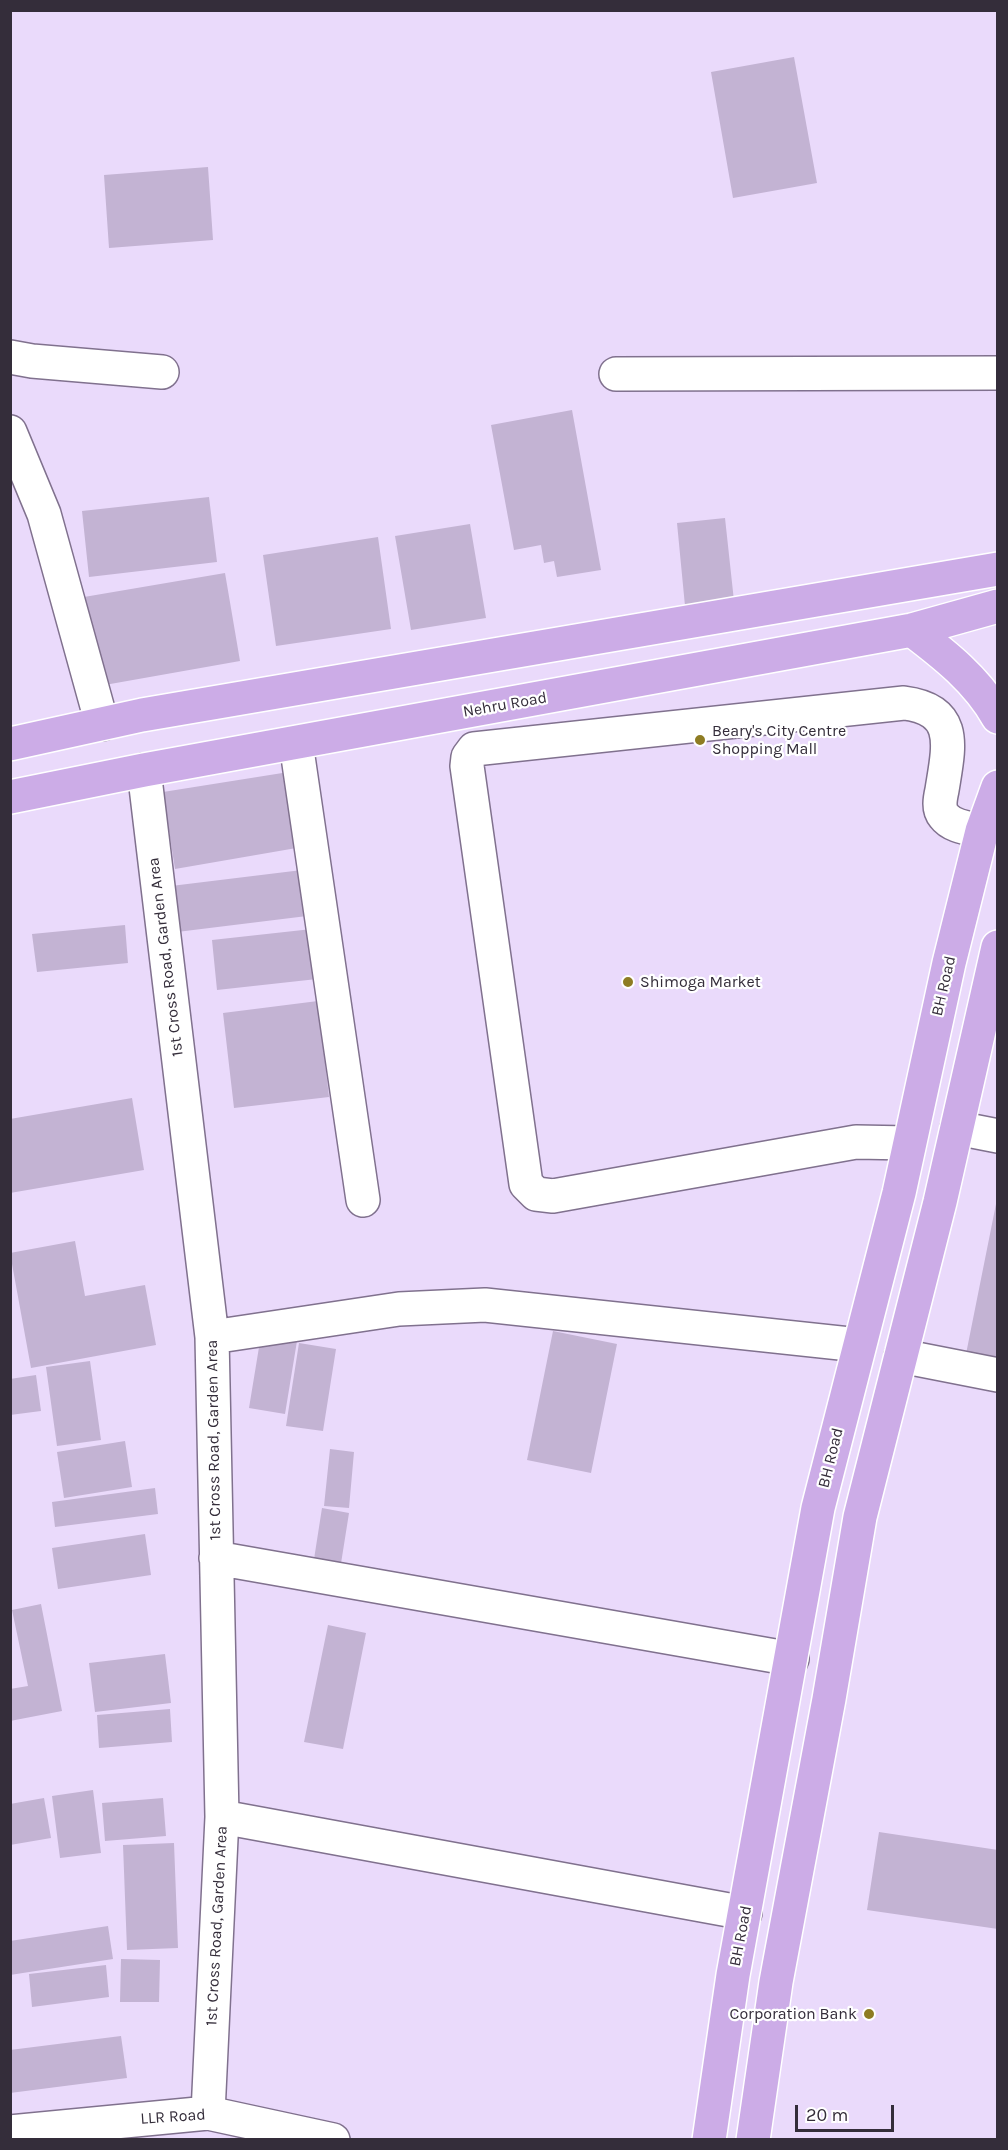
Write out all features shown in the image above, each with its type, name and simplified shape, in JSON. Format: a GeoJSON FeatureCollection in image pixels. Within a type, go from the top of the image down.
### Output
{"type":"FeatureCollection","features":[{"type":"Feature","properties":{"kind":"main road"},"geometry":{"type":"LineString","coordinates":[[10,744],[102,724],[998,569]]}},
{"type":"Feature","properties":{"kind":"main road","name":"Nehru Road"},"geometry":{"type":"LineString","coordinates":[[10,797],[144,770],[912,630],[998,606]]}},
{"type":"Feature","properties":{"kind":"main road"},"geometry":{"type":"LineString","coordinates":[[912,630],[951,660],[986,696],[998,717]]}},
{"type":"Feature","properties":{"kind":"main road","name":"BH Road"},"geometry":{"type":"LineString","coordinates":[[709,2139],[745,1912],[818,1508],[909,1143],[982,831],[998,787]]}},
{"type":"Feature","properties":{"kind":"main road"},"geometry":{"type":"LineString","coordinates":[[753,2139],[776,1982],[831,1688],[860,1517],[957,1128],[995,965]]}},
{"type":"Feature","properties":{"kind":"street"},"geometry":{"type":"LineString","coordinates":[[10,357],[32,361],[162,372]]}},
{"type":"Feature","properties":{"kind":"street"},"geometry":{"type":"LineString","coordinates":[[616,374],[998,373]]}},
{"type":"Feature","properties":{"kind":"street"},"geometry":{"type":"LineString","coordinates":[[10,432],[44,514],[102,724]]}},
{"type":"Feature","properties":{"kind":"street"},"geometry":{"type":"LineString","coordinates":[[909,1143],[856,1142],[553,1196],[536,1194],[526,1184],[467,766],[468,757],[474,749],[904,702],[924,705],[941,717],[948,732],[939,803],[943,815],[952,824],[982,831]]}},
{"type":"Feature","properties":{"kind":"street"},"geometry":{"type":"LineString","coordinates":[[296,743],[363,1200]]}},
{"type":"Feature","properties":{"kind":"street","name":"1st Cross Road, Garden Area"},"geometry":{"type":"LineString","coordinates":[[144,770],[212,1337],[222,1817],[208,2113]]}},
{"type":"Feature","properties":{"kind":"street"},"geometry":{"type":"LineString","coordinates":[[957,1128],[998,1136]]}},
{"type":"Feature","properties":{"kind":"street"},"geometry":{"type":"LineString","coordinates":[[212,1337],[399,1309],[485,1305],[859,1345]]}},
{"type":"Feature","properties":{"kind":"street"},"geometry":{"type":"LineString","coordinates":[[901,1356],[998,1375]]}},
{"type":"Feature","properties":{"kind":"street"},"geometry":{"type":"LineString","coordinates":[[216,1558],[792,1659]]}},
{"type":"Feature","properties":{"kind":"street"},"geometry":{"type":"LineString","coordinates":[[222,1817],[745,1912]]}},
{"type":"Feature","properties":{"kind":"street","name":"LLR Road"},"geometry":{"type":"LineString","coordinates":[[10,2132],[208,2113],[333,2139]]}},
{"type":"Feature","properties":{"kind":"building"},"geometry":{"type":"Polygon","coordinates":[[[794,57],[817,183],[733,198],[711,72],[794,57]]]}},
{"type":"Feature","properties":{"kind":"building"},"geometry":{"type":"Polygon","coordinates":[[[208,167],[213,240],[109,248],[104,175],[208,167]]]}},
{"type":"Feature","properties":{"kind":"building"},"geometry":{"type":"Polygon","coordinates":[[[572,410],[601,570],[557,577],[554,561],[544,563],[541,545],[514,550],[491,425],[572,410]]]}},
{"type":"Feature","properties":{"kind":"building"},"geometry":{"type":"Polygon","coordinates":[[[209,497],[217,562],[89,577],[82,511],[209,497]]]}},
{"type":"Feature","properties":{"kind":"building"},"geometry":{"type":"Polygon","coordinates":[[[725,518],[734,601],[685,606],[677,523],[725,518]]]}},
{"type":"Feature","properties":{"kind":"building"},"geometry":{"type":"Polygon","coordinates":[[[470,524],[486,618],[411,630],[395,536],[470,524]]]}},
{"type":"Feature","properties":{"kind":"building"},"geometry":{"type":"Polygon","coordinates":[[[378,537],[391,629],[276,646],[263,555],[378,537]]]}},
{"type":"Feature","properties":{"kind":"building"},"geometry":{"type":"Polygon","coordinates":[[[225,573],[240,661],[99,686],[84,597],[225,573]]]}},
{"type":"Feature","properties":{"kind":"building"},"geometry":{"type":"Polygon","coordinates":[[[295,771],[308,846],[175,869],[163,792],[295,771]]]}},
{"type":"Feature","properties":{"kind":"building"},"geometry":{"type":"Polygon","coordinates":[[[302,870],[307,916],[177,932],[171,886],[302,870]]]}},
{"type":"Feature","properties":{"kind":"building"},"geometry":{"type":"Polygon","coordinates":[[[125,925],[128,963],[37,972],[32,934],[125,925]]]}},
{"type":"Feature","properties":{"kind":"building"},"geometry":{"type":"Polygon","coordinates":[[[312,929],[317,979],[217,990],[212,940],[312,929]]]}},
{"type":"Feature","properties":{"kind":"building"},"geometry":{"type":"Polygon","coordinates":[[[318,1001],[329,1097],[234,1108],[223,1013],[318,1001]]]}},
{"type":"Feature","properties":{"kind":"building"},"geometry":{"type":"Polygon","coordinates":[[[132,1098],[144,1170],[10,1193],[10,1119],[132,1098]]]}},
{"type":"Feature","properties":{"kind":"building"},"geometry":{"type":"Polygon","coordinates":[[[996,1204],[998,1204],[998,1371],[964,1364],[996,1204]]]}},
{"type":"Feature","properties":{"kind":"building"},"geometry":{"type":"Polygon","coordinates":[[[75,1241],[85,1296],[145,1285],[156,1345],[31,1368],[10,1253],[75,1241]]]}},
{"type":"Feature","properties":{"kind":"building"},"geometry":{"type":"Polygon","coordinates":[[[553,1331],[617,1344],[591,1473],[527,1460],[553,1331]]]}},
{"type":"Feature","properties":{"kind":"building"},"geometry":{"type":"Polygon","coordinates":[[[261,1335],[297,1341],[285,1414],[249,1408],[261,1335]]]}},
{"type":"Feature","properties":{"kind":"building"},"geometry":{"type":"Polygon","coordinates":[[[299,1343],[336,1349],[323,1431],[286,1426],[299,1343]]]}},
{"type":"Feature","properties":{"kind":"building"},"geometry":{"type":"Polygon","coordinates":[[[90,1361],[101,1440],[57,1446],[46,1367],[90,1361]]]}},
{"type":"Feature","properties":{"kind":"building"},"geometry":{"type":"Polygon","coordinates":[[[36,1375],[41,1411],[10,1415],[10,1379],[36,1375]]]}},
{"type":"Feature","properties":{"kind":"building"},"geometry":{"type":"Polygon","coordinates":[[[125,1441],[132,1487],[64,1498],[57,1452],[125,1441]]]}},
{"type":"Feature","properties":{"kind":"building"},"geometry":{"type":"Polygon","coordinates":[[[330,1449],[354,1452],[349,1508],[324,1506],[330,1449]]]}},
{"type":"Feature","properties":{"kind":"building"},"geometry":{"type":"Polygon","coordinates":[[[155,1488],[158,1514],[55,1527],[52,1502],[155,1488]]]}},
{"type":"Feature","properties":{"kind":"building"},"geometry":{"type":"Polygon","coordinates":[[[322,1508],[349,1513],[339,1576],[312,1572],[322,1508]]]}},
{"type":"Feature","properties":{"kind":"building"},"geometry":{"type":"Polygon","coordinates":[[[145,1534],[151,1575],[58,1589],[52,1548],[145,1534]]]}},
{"type":"Feature","properties":{"kind":"building"},"geometry":{"type":"Polygon","coordinates":[[[41,1604],[62,1711],[10,1721],[10,1689],[28,1686],[12,1610],[41,1604]]]}},
{"type":"Feature","properties":{"kind":"building"},"geometry":{"type":"Polygon","coordinates":[[[328,1625],[366,1633],[343,1749],[304,1742],[328,1625]]]}},
{"type":"Feature","properties":{"kind":"building"},"geometry":{"type":"Polygon","coordinates":[[[165,1654],[171,1703],[95,1712],[89,1663],[165,1654]]]}},
{"type":"Feature","properties":{"kind":"building"},"geometry":{"type":"Polygon","coordinates":[[[170,1709],[172,1742],[99,1748],[97,1715],[170,1709]]]}},
{"type":"Feature","properties":{"kind":"building"},"geometry":{"type":"Polygon","coordinates":[[[93,1790],[101,1853],[60,1858],[52,1796],[93,1790]]]}},
{"type":"Feature","properties":{"kind":"building"},"geometry":{"type":"Polygon","coordinates":[[[44,1798],[51,1838],[10,1845],[10,1804],[44,1798]]]}},
{"type":"Feature","properties":{"kind":"building"},"geometry":{"type":"Polygon","coordinates":[[[163,1798],[166,1836],[105,1841],[102,1803],[163,1798]]]}},
{"type":"Feature","properties":{"kind":"building"},"geometry":{"type":"Polygon","coordinates":[[[879,1832],[998,1850],[998,1929],[867,1910],[879,1832]]]}},
{"type":"Feature","properties":{"kind":"building"},"geometry":{"type":"Polygon","coordinates":[[[174,1843],[178,1948],[127,1950],[123,1845],[174,1843]]]}},
{"type":"Feature","properties":{"kind":"building"},"geometry":{"type":"Polygon","coordinates":[[[108,1926],[113,1959],[10,1975],[10,1941],[108,1926]]]}},
{"type":"Feature","properties":{"kind":"building"},"geometry":{"type":"Polygon","coordinates":[[[121,1959],[160,1960],[159,2002],[120,2002],[121,1959]]]}},
{"type":"Feature","properties":{"kind":"building"},"geometry":{"type":"Polygon","coordinates":[[[106,1965],[109,1997],[32,2007],[29,1974],[106,1965]]]}},
{"type":"Feature","properties":{"kind":"building"},"geometry":{"type":"Polygon","coordinates":[[[121,2036],[127,2078],[10,2093],[10,2050],[121,2036]]]}},
{"type":"Feature","properties":{"kind":"place","name":"Beary's City Centre Shopping Mall"},"geometry":{"type":"Point","coordinates":[700,740]}},
{"type":"Feature","properties":{"kind":"place","name":"Shimoga Market"},"geometry":{"type":"Point","coordinates":[628,982]}},
{"type":"Feature","properties":{"kind":"place","name":"Corporation Bank"},"geometry":{"type":"Point","coordinates":[869,2014]}}]}
